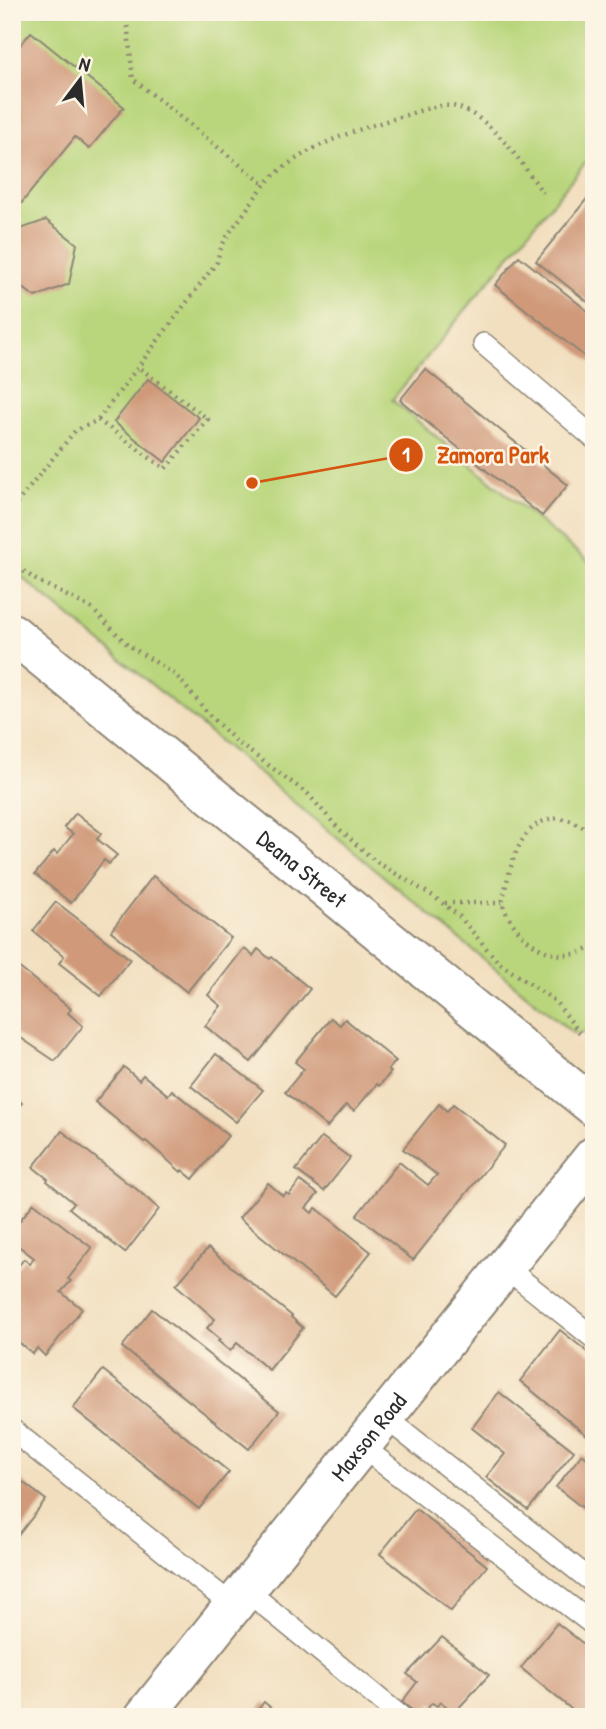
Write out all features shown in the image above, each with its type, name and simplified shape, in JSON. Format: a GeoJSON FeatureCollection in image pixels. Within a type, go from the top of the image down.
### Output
{"type":"FeatureCollection","features":[{"type":"Feature","properties":{"kind":"street","name":"Deana Street"},"geometry":{"type":"LineString","coordinates":[[12,633],[594,1107]]}},
{"type":"Feature","properties":{"kind":"street","name":"Maxson Road"},"geometry":{"type":"LineString","coordinates":[[144,1717],[594,1156]]}},
{"type":"Feature","properties":{"kind":"lane"},"geometry":{"type":"LineString","coordinates":[[484,344],[594,438]]}},
{"type":"Feature","properties":{"kind":"lane"},"geometry":{"type":"LineString","coordinates":[[505,1267],[594,1338]]}},
{"type":"Feature","properties":{"kind":"lane"},"geometry":{"type":"LineString","coordinates":[[385,1417],[594,1583]]}},
{"type":"Feature","properties":{"kind":"lane"},"geometry":{"type":"LineString","coordinates":[[12,1430],[401,1717]]}},
{"type":"Feature","properties":{"kind":"lane"},"geometry":{"type":"LineString","coordinates":[[360,1446],[594,1625]]}},
{"type":"Feature","properties":{"kind":"path"},"geometry":{"type":"LineString","coordinates":[[126,12],[133,79],[265,185]]}},
{"type":"Feature","properties":{"kind":"path"},"geometry":{"type":"LineString","coordinates":[[12,509],[75,431],[98,420],[217,262],[221,243],[265,185],[293,161],[320,145],[381,122],[430,108],[451,106],[471,114],[505,142],[543,193]]}},
{"type":"Feature","properties":{"kind":"path"},"geometry":{"type":"LineString","coordinates":[[98,420],[165,469],[208,419],[138,367]]}},
{"type":"Feature","properties":{"kind":"path"},"geometry":{"type":"LineString","coordinates":[[12,563],[36,580],[90,608],[128,645],[176,675],[211,717],[231,736],[308,794],[338,828],[375,861],[444,903],[459,916],[498,962],[555,1001],[580,1033]]}},
{"type":"Feature","properties":{"kind":"path"},"geometry":{"type":"LineString","coordinates":[[594,836],[576,822],[565,818],[552,819],[533,828],[523,838],[517,851],[502,903],[514,927],[536,948],[569,954],[594,946]]}},
{"type":"Feature","properties":{"kind":"path"},"geometry":{"type":"LineString","coordinates":[[444,903],[502,903]]}},
{"type":"Feature","properties":{"kind":"green space"},"geometry":{"type":"Polygon","coordinates":[[[12,12],[594,12],[594,152],[392,400],[594,566],[594,1031],[574,1034],[12,569],[12,12]]]}},
{"type":"Feature","properties":{"kind":"building"},"geometry":{"type":"Polygon","coordinates":[[[31,32],[124,107],[89,149],[75,137],[12,215],[12,55],[31,32]]]}},
{"type":"Feature","properties":{"kind":"building"},"geometry":{"type":"Polygon","coordinates":[[[594,190],[594,307],[536,261],[594,190]]]}},
{"type":"Feature","properties":{"kind":"building"},"geometry":{"type":"Polygon","coordinates":[[[46,220],[77,244],[69,284],[35,297],[12,279],[12,232],[46,220]]]}},
{"type":"Feature","properties":{"kind":"building"},"geometry":{"type":"Polygon","coordinates":[[[519,256],[594,316],[594,364],[495,285],[519,256]]]}},
{"type":"Feature","properties":{"kind":"building"},"geometry":{"type":"Polygon","coordinates":[[[425,369],[568,485],[542,516],[400,400],[425,369]]]}},
{"type":"Feature","properties":{"kind":"building"},"geometry":{"type":"Polygon","coordinates":[[[148,379],[199,418],[165,462],[114,422],[148,379]]]}},
{"type":"Feature","properties":{"kind":"building"},"geometry":{"type":"Polygon","coordinates":[[[76,813],[101,833],[97,839],[117,855],[109,864],[104,860],[71,903],[35,874],[54,851],[57,854],[73,834],[64,827],[76,813]]]}},
{"type":"Feature","properties":{"kind":"building"},"geometry":{"type":"Polygon","coordinates":[[[153,876],[231,938],[187,992],[111,931],[153,876]]]}},
{"type":"Feature","properties":{"kind":"building"},"geometry":{"type":"Polygon","coordinates":[[[56,902],[130,959],[101,996],[59,963],[64,956],[33,931],[56,902]]]}},
{"type":"Feature","properties":{"kind":"building"},"geometry":{"type":"Polygon","coordinates":[[[244,948],[253,956],[258,949],[270,959],[272,957],[310,989],[251,1062],[205,1026],[221,1006],[208,995],[244,948]]]}},
{"type":"Feature","properties":{"kind":"building"},"geometry":{"type":"Polygon","coordinates":[[[12,962],[71,1009],[68,1013],[83,1026],[55,1061],[12,1032],[12,962]]]}},
{"type":"Feature","properties":{"kind":"building"},"geometry":{"type":"Polygon","coordinates":[[[331,1018],[340,1025],[345,1019],[396,1061],[388,1070],[391,1072],[354,1111],[346,1105],[327,1127],[285,1092],[304,1069],[295,1062],[331,1018]]]}},
{"type":"Feature","properties":{"kind":"building"},"geometry":{"type":"Polygon","coordinates":[[[216,1054],[263,1090],[236,1122],[191,1086],[216,1054]]]}},
{"type":"Feature","properties":{"kind":"building"},"geometry":{"type":"Polygon","coordinates":[[[124,1067],[139,1080],[143,1075],[168,1095],[172,1090],[228,1136],[193,1179],[95,1102],[124,1067]]]}},
{"type":"Feature","properties":{"kind":"building"},"geometry":{"type":"Polygon","coordinates":[[[12,1095],[22,1103],[12,1115],[12,1095]]]}},
{"type":"Feature","properties":{"kind":"building"},"geometry":{"type":"Polygon","coordinates":[[[439,1104],[447,1111],[453,1104],[505,1145],[413,1260],[357,1215],[399,1162],[428,1185],[437,1175],[403,1149],[439,1104]]]}},
{"type":"Feature","properties":{"kind":"building"},"geometry":{"type":"Polygon","coordinates":[[[62,1131],[159,1209],[125,1253],[69,1208],[74,1203],[33,1167],[62,1131]]]}},
{"type":"Feature","properties":{"kind":"building"},"geometry":{"type":"Polygon","coordinates":[[[322,1137],[350,1158],[324,1191],[296,1170],[322,1137]]]}},
{"type":"Feature","properties":{"kind":"building"},"geometry":{"type":"Polygon","coordinates":[[[300,1181],[318,1194],[306,1208],[312,1213],[316,1208],[371,1252],[335,1296],[239,1218],[268,1183],[283,1196],[286,1193],[289,1195],[300,1181]]]}},
{"type":"Feature","properties":{"kind":"building"},"geometry":{"type":"Polygon","coordinates":[[[34,1203],[92,1248],[61,1292],[82,1309],[45,1356],[37,1348],[33,1354],[16,1340],[12,1345],[12,1274],[24,1259],[30,1264],[34,1258],[12,1241],[12,1230],[34,1203]]]}},
{"type":"Feature","properties":{"kind":"building"},"geometry":{"type":"Polygon","coordinates":[[[208,1248],[303,1328],[269,1370],[237,1343],[230,1351],[218,1341],[220,1339],[207,1328],[215,1319],[176,1285],[208,1248]]]}},
{"type":"Feature","properties":{"kind":"building"},"geometry":{"type":"Polygon","coordinates":[[[152,1309],[279,1411],[249,1449],[122,1347],[152,1309]]]}},
{"type":"Feature","properties":{"kind":"building"},"geometry":{"type":"Polygon","coordinates":[[[560,1330],[594,1357],[594,1441],[520,1381],[560,1330]]]}},
{"type":"Feature","properties":{"kind":"building"},"geometry":{"type":"Polygon","coordinates":[[[103,1370],[229,1472],[199,1509],[73,1408],[103,1370]]]}},
{"type":"Feature","properties":{"kind":"building"},"geometry":{"type":"Polygon","coordinates":[[[499,1392],[574,1451],[528,1510],[486,1477],[505,1454],[472,1428],[499,1392]]]}},
{"type":"Feature","properties":{"kind":"building"},"geometry":{"type":"Polygon","coordinates":[[[582,1454],[594,1464],[594,1517],[556,1487],[582,1454]]]}},
{"type":"Feature","properties":{"kind":"building"},"geometry":{"type":"Polygon","coordinates":[[[12,1474],[46,1500],[12,1543],[12,1474]]]}},
{"type":"Feature","properties":{"kind":"building"},"geometry":{"type":"Polygon","coordinates":[[[416,1509],[487,1566],[451,1611],[380,1554],[416,1509]]]}},
{"type":"Feature","properties":{"kind":"building"},"geometry":{"type":"Polygon","coordinates":[[[557,1623],[594,1652],[594,1717],[581,1717],[521,1668],[557,1623]]]}},
{"type":"Feature","properties":{"kind":"building"},"geometry":{"type":"Polygon","coordinates":[[[442,1637],[489,1675],[454,1713],[441,1702],[437,1706],[432,1703],[420,1717],[402,1702],[417,1682],[407,1674],[442,1637]]]}},
{"type":"Feature","properties":{"kind":"building"},"geometry":{"type":"Polygon","coordinates":[[[264,1702],[282,1717],[252,1717],[264,1702]]]}},
{"type":"Feature","properties":{"kind":"place","name":"Zamora Park"},"geometry":{"type":"Point","coordinates":[252,483]}}]}
